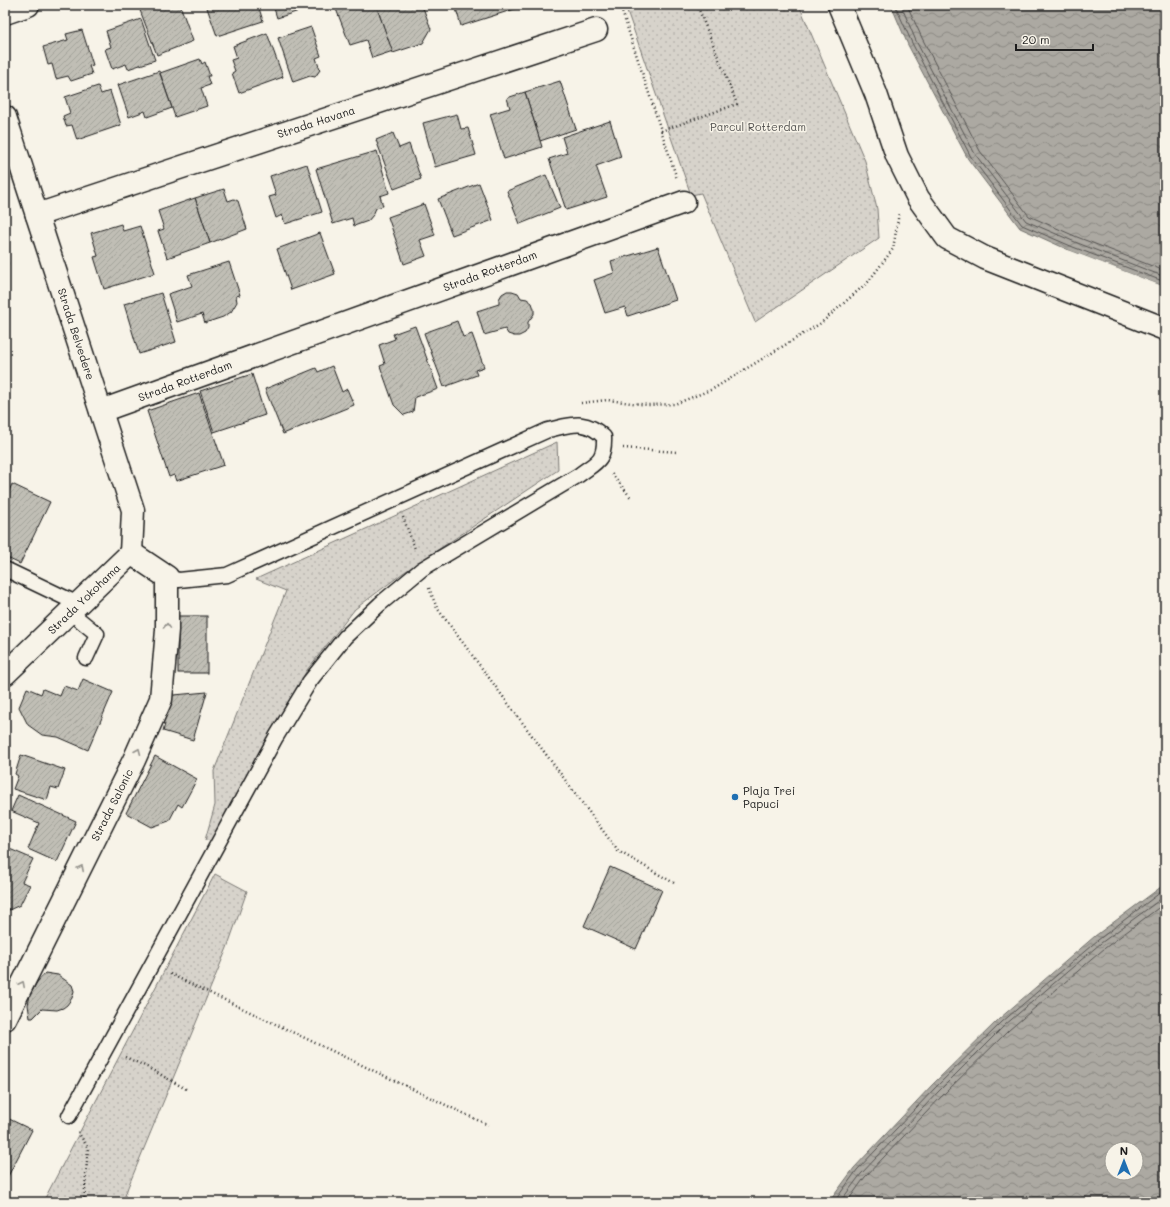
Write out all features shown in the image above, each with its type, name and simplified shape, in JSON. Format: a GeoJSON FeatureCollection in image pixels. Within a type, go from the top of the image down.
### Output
{"type":"FeatureCollection","features":[{"type":"Feature","properties":{"kind":"street"},"geometry":{"type":"LineString","coordinates":[[5,13],[28,5]]}},
{"type":"Feature","properties":{"kind":"street"},"geometry":{"type":"LineString","coordinates":[[838,5],[876,94],[897,156],[918,198],[947,238],[985,258],[1165,329]]}},
{"type":"Feature","properties":{"kind":"street","name":"Strada Havana"},"geometry":{"type":"LineString","coordinates":[[37,215],[596,30]]}},
{"type":"Feature","properties":{"kind":"street","name":"Strada Belvedere"},"geometry":{"type":"LineString","coordinates":[[5,117],[133,510],[131,553]]}},
{"type":"Feature","properties":{"kind":"street","name":"Strada Rotterdam"},"geometry":{"type":"LineString","coordinates":[[101,411],[684,202]]}},
{"type":"Feature","properties":{"kind":"street"},"geometry":{"type":"LineString","coordinates":[[131,553],[167,577]]}},
{"type":"Feature","properties":{"kind":"street","name":"Strada Yokohama"},"geometry":{"type":"LineString","coordinates":[[5,674],[131,553]]}},
{"type":"Feature","properties":{"kind":"street","name":"Strada Salonic"},"geometry":{"type":"LineString","coordinates":[[5,1019],[134,760],[161,699],[167,630],[167,577]]}},
{"type":"Feature","properties":{"kind":"lane"},"geometry":{"type":"LineString","coordinates":[[68,1116],[276,737],[310,681],[345,637],[380,604],[422,569],[579,475],[602,453],[604,437],[596,430],[584,424],[548,430],[227,575],[179,580],[167,577]]}},
{"type":"Feature","properties":{"kind":"lane"},"geometry":{"type":"LineString","coordinates":[[5,569],[74,608],[97,634],[86,658]]}},
{"type":"Feature","properties":{"kind":"path"},"geometry":{"type":"LineString","coordinates":[[620,5],[684,202]]}},
{"type":"Feature","properties":{"kind":"path"},"geometry":{"type":"LineString","coordinates":[[661,131],[737,104],[697,5]]}},
{"type":"Feature","properties":{"kind":"path"},"geometry":{"type":"LineString","coordinates":[[571,425],[581,403],[608,400],[648,405],[675,404],[713,388],[821,323],[868,282],[893,249],[900,206]]}},
{"type":"Feature","properties":{"kind":"path"},"geometry":{"type":"LineString","coordinates":[[602,453],[677,452]]}},
{"type":"Feature","properties":{"kind":"path"},"geometry":{"type":"LineString","coordinates":[[602,453],[632,498]]}},
{"type":"Feature","properties":{"kind":"path"},"geometry":{"type":"LineString","coordinates":[[396,499],[422,569]]}},
{"type":"Feature","properties":{"kind":"path"},"geometry":{"type":"LineString","coordinates":[[437,608],[618,851],[674,883]]}},
{"type":"Feature","properties":{"kind":"path"},"geometry":{"type":"LineString","coordinates":[[151,965],[488,1125]]}},
{"type":"Feature","properties":{"kind":"path"},"geometry":{"type":"LineString","coordinates":[[145,1066],[186,1090]]}},
{"type":"Feature","properties":{"kind":"path"},"geometry":{"type":"LineString","coordinates":[[68,1116],[88,1148],[84,1202]]}},
{"type":"Feature","properties":{"kind":"green space","name":"Parcul Rotterdam"},"geometry":{"type":"Polygon","coordinates":[[[625,5],[799,5],[865,161],[877,209],[879,238],[755,322],[701,193],[691,195],[625,5]]]}},
{"type":"Feature","properties":{"kind":"green space"},"geometry":{"type":"Polygon","coordinates":[[[557,442],[558,470],[403,573],[355,609],[307,670],[213,841],[205,840],[215,805],[214,771],[286,591],[256,579],[557,442]]]}},
{"type":"Feature","properties":{"kind":"green space"},"geometry":{"type":"Polygon","coordinates":[[[215,874],[247,891],[227,948],[123,1202],[43,1202],[215,874]]]}},
{"type":"Feature","properties":{"kind":"water"},"geometry":{"type":"Polygon","coordinates":[[[891,5],[1165,5],[1165,287],[1071,251],[1020,228],[968,159],[908,45],[891,5]]]}},
{"type":"Feature","properties":{"kind":"water"},"geometry":{"type":"Polygon","coordinates":[[[1165,884],[1165,1202],[829,1202],[854,1168],[932,1085],[999,1019],[1095,936],[1165,884]]]}},
{"type":"Feature","properties":{"kind":"pier"},"geometry":{"type":"Polygon","coordinates":[[[1057,247],[1165,287],[1165,289],[1057,247]]]}},
{"type":"Feature","properties":{"kind":"building"},"geometry":{"type":"Polygon","coordinates":[[[138,5],[180,5],[193,41],[157,55],[138,5]]]}},
{"type":"Feature","properties":{"kind":"building"},"geometry":{"type":"Polygon","coordinates":[[[206,5],[258,5],[263,21],[217,36],[206,5]]]}},
{"type":"Feature","properties":{"kind":"building"},"geometry":{"type":"Polygon","coordinates":[[[273,5],[314,5],[315,6],[277,18],[273,5]]]}},
{"type":"Feature","properties":{"kind":"building"},"geometry":{"type":"Polygon","coordinates":[[[350,5],[376,5],[393,51],[372,58],[366,40],[350,45],[336,9],[350,5]]]}},
{"type":"Feature","properties":{"kind":"building"},"geometry":{"type":"Polygon","coordinates":[[[376,5],[422,5],[431,29],[423,43],[393,53],[376,5]]]}},
{"type":"Feature","properties":{"kind":"building"},"geometry":{"type":"Polygon","coordinates":[[[455,5],[520,5],[521,7],[461,26],[455,5]]]}},
{"type":"Feature","properties":{"kind":"building"},"geometry":{"type":"Polygon","coordinates":[[[141,19],[155,60],[128,69],[126,64],[112,69],[105,49],[111,47],[106,31],[141,19]]]}},
{"type":"Feature","properties":{"kind":"building"},"geometry":{"type":"Polygon","coordinates":[[[311,27],[321,56],[316,58],[320,70],[315,77],[310,76],[293,82],[278,38],[311,27]]]}},
{"type":"Feature","properties":{"kind":"building"},"geometry":{"type":"Polygon","coordinates":[[[82,30],[93,65],[89,66],[92,74],[71,81],[68,76],[56,79],[52,64],[48,65],[43,47],[68,40],[66,34],[82,30]]]}},
{"type":"Feature","properties":{"kind":"building"},"geometry":{"type":"Polygon","coordinates":[[[267,33],[283,77],[239,93],[232,73],[235,71],[231,60],[237,58],[233,46],[267,33]]]}},
{"type":"Feature","properties":{"kind":"building"},"geometry":{"type":"Polygon","coordinates":[[[200,59],[202,64],[205,62],[210,76],[207,76],[210,85],[201,88],[207,106],[175,117],[160,73],[200,59]]]}},
{"type":"Feature","properties":{"kind":"building"},"geometry":{"type":"Polygon","coordinates":[[[159,71],[172,108],[147,117],[145,111],[129,117],[118,85],[159,71]]]}},
{"type":"Feature","properties":{"kind":"building"},"geometry":{"type":"Polygon","coordinates":[[[560,81],[576,129],[540,141],[525,92],[560,81]]]}},
{"type":"Feature","properties":{"kind":"building"},"geometry":{"type":"Polygon","coordinates":[[[98,86],[101,94],[110,91],[121,125],[77,140],[72,125],[66,126],[63,116],[70,113],[65,97],[98,86]]]}},
{"type":"Feature","properties":{"kind":"building"},"geometry":{"type":"Polygon","coordinates":[[[525,92],[542,147],[504,159],[490,114],[510,108],[507,98],[525,92]]]}},
{"type":"Feature","properties":{"kind":"building"},"geometry":{"type":"Polygon","coordinates":[[[457,114],[461,129],[468,128],[476,155],[435,167],[423,123],[457,114]]]}},
{"type":"Feature","properties":{"kind":"building"},"geometry":{"type":"Polygon","coordinates":[[[610,121],[621,157],[596,166],[607,197],[566,210],[549,159],[567,153],[562,137],[610,121]]]}},
{"type":"Feature","properties":{"kind":"building"},"geometry":{"type":"Polygon","coordinates":[[[393,133],[399,148],[409,144],[421,179],[394,189],[376,140],[393,133]]]}},
{"type":"Feature","properties":{"kind":"building"},"geometry":{"type":"Polygon","coordinates":[[[377,151],[389,193],[380,196],[383,206],[376,208],[368,221],[354,226],[352,218],[333,224],[316,169],[377,151]]]}},
{"type":"Feature","properties":{"kind":"building"},"geometry":{"type":"Polygon","coordinates":[[[307,164],[322,212],[285,224],[282,215],[276,218],[269,197],[276,195],[270,176],[307,164]]]}},
{"type":"Feature","properties":{"kind":"building"},"geometry":{"type":"Polygon","coordinates":[[[546,175],[560,208],[520,224],[507,191],[546,175]]]}},
{"type":"Feature","properties":{"kind":"building"},"geometry":{"type":"Polygon","coordinates":[[[479,183],[493,220],[452,235],[438,199],[479,183]]]}},
{"type":"Feature","properties":{"kind":"building"},"geometry":{"type":"Polygon","coordinates":[[[224,189],[228,201],[234,199],[238,201],[247,229],[210,243],[195,198],[224,189]]]}},
{"type":"Feature","properties":{"kind":"building"},"geometry":{"type":"Polygon","coordinates":[[[195,198],[210,243],[167,258],[158,231],[164,229],[158,211],[195,198]]]}},
{"type":"Feature","properties":{"kind":"building"},"geometry":{"type":"Polygon","coordinates":[[[424,204],[435,235],[420,240],[426,256],[404,264],[388,217],[424,204]]]}},
{"type":"Feature","properties":{"kind":"building"},"geometry":{"type":"Polygon","coordinates":[[[121,224],[123,231],[140,226],[155,273],[104,289],[94,257],[98,256],[91,233],[121,224]]]}},
{"type":"Feature","properties":{"kind":"building"},"geometry":{"type":"Polygon","coordinates":[[[320,233],[335,274],[291,290],[277,249],[320,233]]]}},
{"type":"Feature","properties":{"kind":"building"},"geometry":{"type":"Polygon","coordinates":[[[658,247],[676,300],[628,316],[625,307],[605,313],[594,280],[614,273],[611,261],[658,247]]]}},
{"type":"Feature","properties":{"kind":"building"},"geometry":{"type":"Polygon","coordinates":[[[5,256],[8,263],[5,278],[5,256]]]}},
{"type":"Feature","properties":{"kind":"building"},"geometry":{"type":"Polygon","coordinates":[[[229,262],[240,295],[236,296],[237,302],[231,312],[223,317],[205,323],[202,314],[177,322],[168,294],[192,286],[188,275],[229,262]]]}},
{"type":"Feature","properties":{"kind":"building"},"geometry":{"type":"Polygon","coordinates":[[[507,291],[518,293],[521,298],[527,299],[532,303],[534,314],[528,322],[528,328],[525,333],[519,336],[508,334],[505,329],[484,335],[477,311],[499,304],[499,299],[502,294],[507,291]]]}},
{"type":"Feature","properties":{"kind":"building"},"geometry":{"type":"Polygon","coordinates":[[[161,293],[176,342],[139,354],[124,304],[161,293]]]}},
{"type":"Feature","properties":{"kind":"building"},"geometry":{"type":"Polygon","coordinates":[[[457,321],[463,337],[472,334],[484,367],[475,370],[477,375],[444,387],[424,333],[457,321]]]}},
{"type":"Feature","properties":{"kind":"building"},"geometry":{"type":"Polygon","coordinates":[[[415,326],[438,389],[415,397],[413,412],[404,415],[394,405],[380,366],[385,364],[379,345],[395,339],[393,334],[415,326]]]}},
{"type":"Feature","properties":{"kind":"building"},"geometry":{"type":"Polygon","coordinates":[[[332,366],[342,392],[347,389],[354,405],[283,434],[265,389],[316,368],[318,372],[332,366]]]}},
{"type":"Feature","properties":{"kind":"building"},"geometry":{"type":"Polygon","coordinates":[[[252,374],[265,415],[214,432],[200,391],[252,374]]]}},
{"type":"Feature","properties":{"kind":"building"},"geometry":{"type":"Polygon","coordinates":[[[199,393],[224,465],[176,481],[174,475],[169,477],[147,411],[199,393]]]}},
{"type":"Feature","properties":{"kind":"building"},"geometry":{"type":"Polygon","coordinates":[[[12,484],[50,502],[20,564],[5,557],[5,500],[12,484]]]}},
{"type":"Feature","properties":{"kind":"building"},"geometry":{"type":"Polygon","coordinates":[[[178,616],[207,616],[207,673],[178,673],[178,616]]]}},
{"type":"Feature","properties":{"kind":"building"},"geometry":{"type":"Polygon","coordinates":[[[83,679],[113,692],[88,750],[58,737],[42,735],[28,725],[19,707],[27,688],[41,694],[43,689],[60,696],[64,686],[78,691],[83,679]]]}},
{"type":"Feature","properties":{"kind":"building"},"geometry":{"type":"Polygon","coordinates":[[[167,692],[174,695],[207,692],[193,740],[163,731],[165,724],[158,722],[167,692]]]}},
{"type":"Feature","properties":{"kind":"building"},"geometry":{"type":"Polygon","coordinates":[[[21,755],[65,770],[58,789],[51,787],[47,800],[13,789],[18,776],[15,774],[21,755]]]}},
{"type":"Feature","properties":{"kind":"building"},"geometry":{"type":"Polygon","coordinates":[[[155,756],[197,779],[182,807],[178,804],[169,821],[152,827],[126,813],[155,756]]]}},
{"type":"Feature","properties":{"kind":"building"},"geometry":{"type":"Polygon","coordinates":[[[18,795],[76,821],[57,862],[28,849],[39,823],[11,811],[18,795]]]}},
{"type":"Feature","properties":{"kind":"building"},"geometry":{"type":"Polygon","coordinates":[[[5,847],[33,859],[22,882],[30,885],[20,905],[9,910],[5,908],[5,847]]]}},
{"type":"Feature","properties":{"kind":"building"},"geometry":{"type":"Polygon","coordinates":[[[610,867],[662,890],[636,949],[584,926],[610,867]]]}},
{"type":"Feature","properties":{"kind":"building"},"geometry":{"type":"Polygon","coordinates":[[[45,973],[58,975],[72,985],[74,991],[72,998],[63,1008],[57,1010],[42,1009],[33,1018],[30,1018],[28,1005],[30,995],[37,982],[45,973]]]}},
{"type":"Feature","properties":{"kind":"building"},"geometry":{"type":"Polygon","coordinates":[[[5,1117],[32,1130],[5,1182],[5,1117]]]}},
{"type":"Feature","properties":{"kind":"place","name":"Plaja Trei Papuci"},"geometry":{"type":"Point","coordinates":[735,797]}}]}
